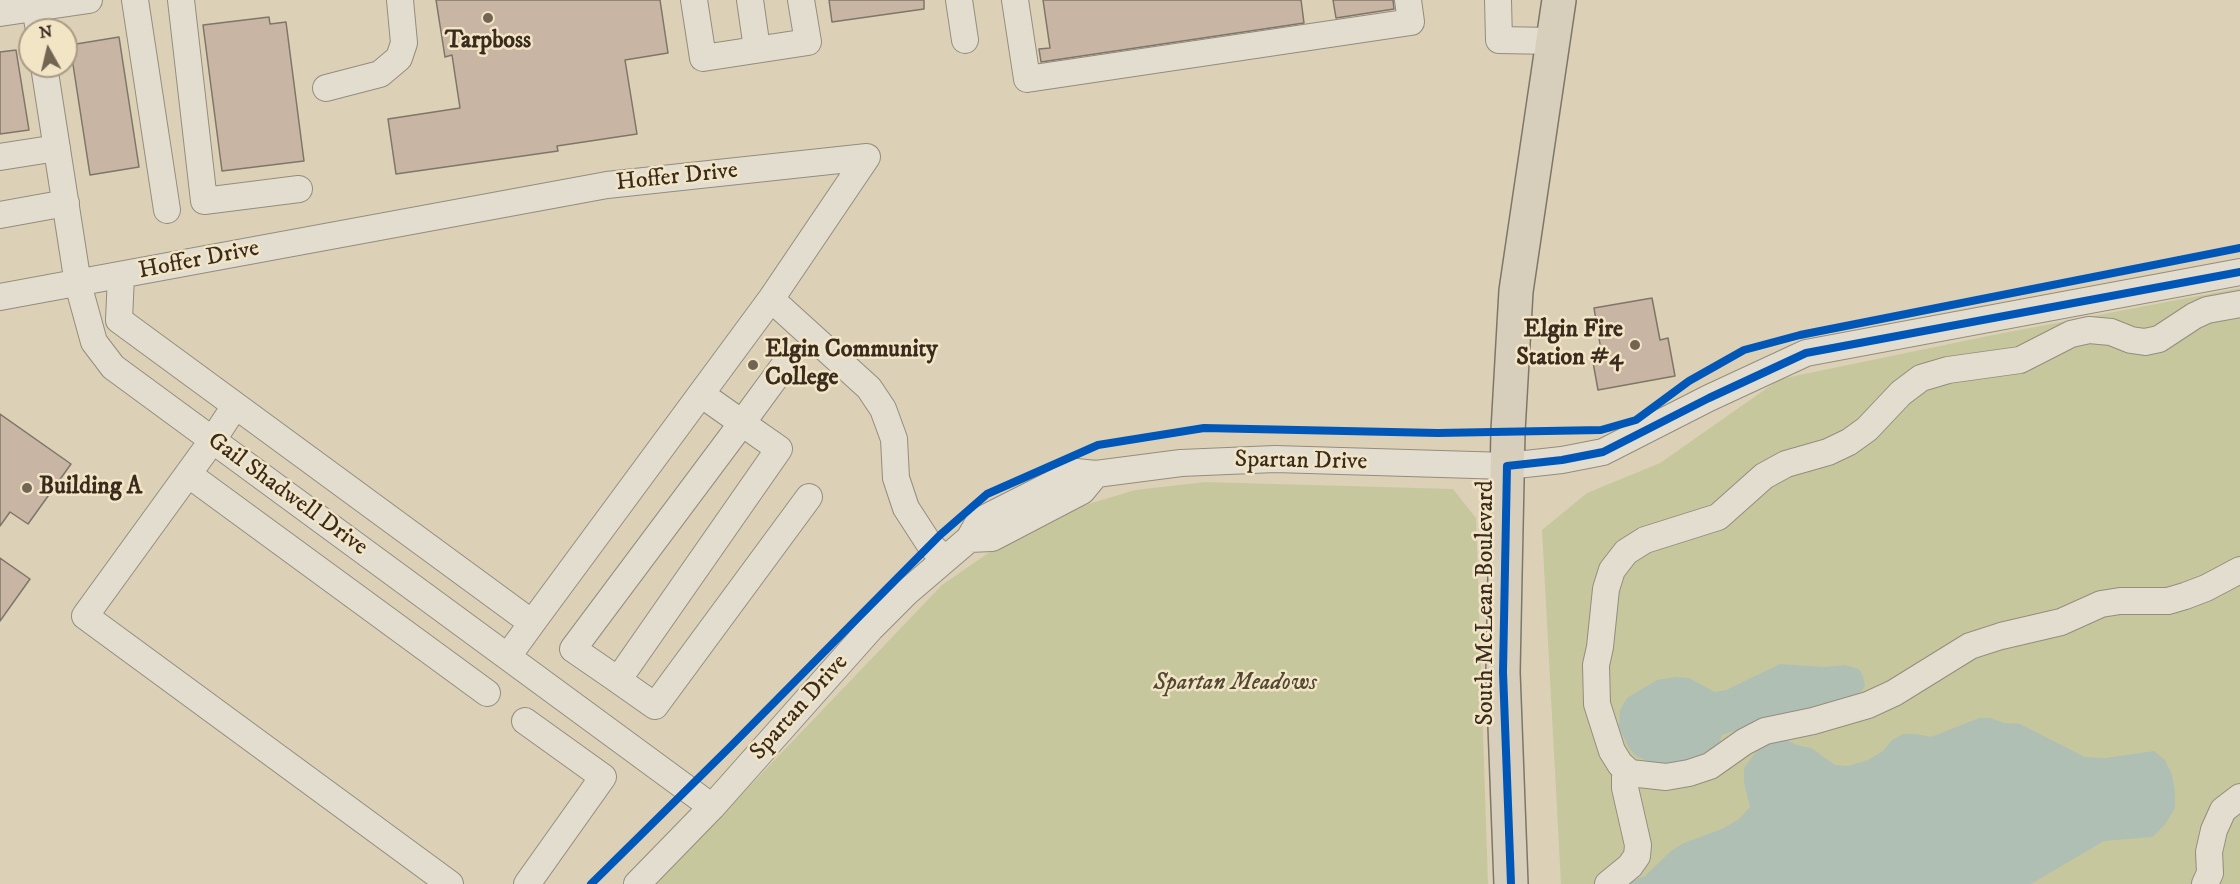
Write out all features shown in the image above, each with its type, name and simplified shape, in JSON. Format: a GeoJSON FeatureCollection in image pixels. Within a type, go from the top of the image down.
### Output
{"type":"FeatureCollection","features":[{"type":"Feature","properties":{"kind":"main road","name":"South McLean Boulevard"},"geometry":{"type":"LineString","coordinates":[[1511,884],[1503,672],[1507,466],[1516,291],[1559,0]]}},
{"type":"Feature","properties":{"kind":"street"},"geometry":{"type":"LineString","coordinates":[[40,18],[89,0]]}},
{"type":"Feature","properties":{"kind":"street"},"geometry":{"type":"LineString","coordinates":[[135,0],[167,210]]}},
{"type":"Feature","properties":{"kind":"street"},"geometry":{"type":"LineString","coordinates":[[181,0],[204,201],[299,189]]}},
{"type":"Feature","properties":{"kind":"street"},"geometry":{"type":"LineString","coordinates":[[326,88],[380,74],[399,57],[404,43],[400,0]]}},
{"type":"Feature","properties":{"kind":"street"},"geometry":{"type":"LineString","coordinates":[[694,0],[703,58],[808,42],[801,0]]}},
{"type":"Feature","properties":{"kind":"street"},"geometry":{"type":"LineString","coordinates":[[750,0],[757,49]]}},
{"type":"Feature","properties":{"kind":"street"},"geometry":{"type":"LineString","coordinates":[[959,0],[964,40]]}},
{"type":"Feature","properties":{"kind":"street"},"geometry":{"type":"LineString","coordinates":[[1015,0],[1027,79],[1411,22],[1408,0]]}},
{"type":"Feature","properties":{"kind":"street"},"geometry":{"type":"LineString","coordinates":[[1498,0],[1499,40],[1553,41]]}},
{"type":"Feature","properties":{"kind":"street"},"geometry":{"type":"LineString","coordinates":[[0,14],[30,18]]}},
{"type":"Feature","properties":{"kind":"street","name":"Gail Shadwell Drive"},"geometry":{"type":"LineString","coordinates":[[46,78],[78,284],[94,342],[113,367],[712,807]]}},
{"type":"Feature","properties":{"kind":"street"},"geometry":{"type":"LineString","coordinates":[[0,157],[57,148]]}},
{"type":"Feature","properties":{"kind":"street","name":"Hoffer Drive"},"geometry":{"type":"LineString","coordinates":[[0,297],[607,185],[867,157],[771,299]]}},
{"type":"Feature","properties":{"kind":"street"},"geometry":{"type":"LineString","coordinates":[[0,215],[66,203]]}},
{"type":"Feature","properties":{"kind":"street","name":"Spartan Drive"},"geometry":{"type":"LineString","coordinates":[[637,884],[712,807],[871,628],[907,592],[969,539],[979,521],[1076,472],[1096,474],[1181,463],[1275,459],[1507,466],[1562,460],[1603,452],[1709,398],[1806,353],[2240,272]]}},
{"type":"Feature","properties":{"kind":"street"},"geometry":{"type":"LineString","coordinates":[[121,276],[119,320],[532,623]]}},
{"type":"Feature","properties":{"kind":"street"},"geometry":{"type":"LineString","coordinates":[[508,656],[771,299],[874,395],[883,409],[894,439],[896,478],[906,508],[930,544],[945,559]]}},
{"type":"Feature","properties":{"kind":"street"},"geometry":{"type":"LineString","coordinates":[[2240,304],[2207,310],[2152,341],[2131,340],[2110,332],[2089,330],[2071,334],[2020,360],[1948,370],[1921,378],[1901,393],[1867,429],[1849,442],[1828,452],[1786,464],[1764,476],[1718,517],[1645,540],[1626,552],[1612,570],[1606,589],[1596,665],[1597,704],[1612,751],[1620,764],[1630,773],[1666,777],[1689,773],[1710,766],[1744,742],[1775,729],[1868,705],[1893,693],[1970,646],[2061,622],[2101,604],[2168,601],[2206,588],[2240,570]]}},
{"type":"Feature","properties":{"kind":"street"},"geometry":{"type":"LineString","coordinates":[[783,367],[573,649],[655,706],[809,497]]}},
{"type":"Feature","properties":{"kind":"street"},"geometry":{"type":"LineString","coordinates":[[618,680],[779,449],[700,394]]}},
{"type":"Feature","properties":{"kind":"street"},"geometry":{"type":"LineString","coordinates":[[235,406],[85,616],[450,884]]}},
{"type":"Feature","properties":{"kind":"street"},"geometry":{"type":"LineString","coordinates":[[188,474],[487,693]]}},
{"type":"Feature","properties":{"kind":"street"},"geometry":{"type":"LineString","coordinates":[[381,562],[406,529]]}},
{"type":"Feature","properties":{"kind":"street"},"geometry":{"type":"LineString","coordinates":[[525,722],[603,777],[527,884]]}},
{"type":"Feature","properties":{"kind":"street"},"geometry":{"type":"LineString","coordinates":[[1608,884],[1630,866],[1637,856],[1638,845],[1625,788],[1625,777],[1630,773]]}},
{"type":"Feature","properties":{"kind":"street"},"geometry":{"type":"LineString","coordinates":[[2205,884],[2210,873],[2209,852],[2214,830],[2223,810],[2240,797]]}},
{"type":"Feature","properties":{"kind":"green space"},"geometry":{"type":"Polygon","coordinates":[[[2240,288],[2240,884],[1561,884],[1542,530],[1587,493],[1660,463],[1780,379],[1993,335],[2240,288]]]}},
{"type":"Feature","properties":{"kind":"green space","name":"Spartan Meadows"},"geometry":{"type":"Polygon","coordinates":[[[1205,482],[1453,489],[1476,518],[1488,884],[656,884],[942,585],[1007,540],[1059,513],[1135,490],[1205,482]]]}},
{"type":"Feature","properties":{"kind":"shaded area"},"geometry":{"type":"Polygon","coordinates":[[[1780,664],[1823,667],[1845,665],[1859,669],[1863,676],[1865,686],[1861,692],[1785,739],[1811,748],[1835,765],[1848,766],[1868,760],[1903,734],[1931,737],[1979,718],[1991,718],[2004,723],[2020,724],[2085,757],[2105,758],[2154,751],[2165,760],[2172,775],[2175,808],[2166,823],[2153,837],[2104,841],[2031,884],[1625,884],[1645,876],[1671,851],[1684,843],[1722,829],[1739,819],[1750,807],[1744,783],[1744,768],[1756,752],[1768,742],[1749,726],[1722,735],[1719,743],[1691,761],[1663,764],[1647,761],[1636,756],[1629,748],[1619,727],[1620,710],[1627,698],[1657,680],[1675,677],[1689,678],[1715,692],[1726,690],[1780,664]]]}},
{"type":"Feature","properties":{"kind":"building"},"geometry":{"type":"Polygon","coordinates":[[[436,0],[660,0],[668,53],[625,60],[637,134],[557,146],[558,151],[396,174],[388,119],[460,108],[452,55],[445,57],[436,0]]]}},
{"type":"Feature","properties":{"kind":"building"},"geometry":{"type":"Polygon","coordinates":[[[829,0],[924,0],[924,9],[832,22],[829,0]]]}},
{"type":"Feature","properties":{"kind":"building"},"geometry":{"type":"Polygon","coordinates":[[[1043,0],[1301,0],[1304,23],[1041,62],[1039,49],[1050,48],[1043,0]]]}},
{"type":"Feature","properties":{"kind":"building"},"geometry":{"type":"Polygon","coordinates":[[[1333,0],[1393,0],[1394,9],[1336,18],[1333,0]]]}},
{"type":"Feature","properties":{"kind":"building"},"geometry":{"type":"Polygon","coordinates":[[[269,17],[270,24],[286,22],[304,161],[222,171],[203,25],[269,17]]]}},
{"type":"Feature","properties":{"kind":"building"},"geometry":{"type":"Polygon","coordinates":[[[119,37],[139,167],[90,175],[75,78],[78,78],[78,44],[119,37]]]}},
{"type":"Feature","properties":{"kind":"building"},"geometry":{"type":"Polygon","coordinates":[[[16,50],[18,78],[21,78],[29,130],[0,134],[0,52],[16,50]]]}},
{"type":"Feature","properties":{"kind":"building","name":"Elgin Fire Station #4"},"geometry":{"type":"Polygon","coordinates":[[[1652,298],[1660,340],[1668,338],[1675,376],[1598,390],[1591,351],[1601,350],[1594,308],[1652,298]]]}},
{"type":"Feature","properties":{"kind":"building","name":"Building A"},"geometry":{"type":"Polygon","coordinates":[[[0,414],[71,464],[28,524],[10,512],[0,526],[0,414]]]}},
{"type":"Feature","properties":{"kind":"building","name":"Building A"},"geometry":{"type":"Polygon","coordinates":[[[0,558],[30,579],[0,621],[0,558]]]}},
{"type":"Feature","properties":{"kind":"cycle path"},"geometry":{"type":"LineString","coordinates":[[591,884],[940,535],[987,494],[1098,445],[1204,428],[1438,433],[1601,430],[1636,420],[1689,381],[1744,350],[1800,335],[2240,248]]}},
{"type":"Feature","properties":{"kind":"cycle path"},"geometry":{"type":"LineString","coordinates":[[1511,884],[1503,672],[1507,466],[1562,460],[1603,452],[1709,398],[1806,353],[2240,272]]}},
{"type":"Feature","properties":{"kind":"place","name":"Tarpboss"},"geometry":{"type":"Point","coordinates":[488,18]}},
{"type":"Feature","properties":{"kind":"place","name":"Elgin Fire Station #4"},"geometry":{"type":"Point","coordinates":[1635,345]}},
{"type":"Feature","properties":{"kind":"place","name":"Elgin Community College"},"geometry":{"type":"Point","coordinates":[753,365]}},
{"type":"Feature","properties":{"kind":"place","name":"Building A"},"geometry":{"type":"Point","coordinates":[27,488]}}]}
